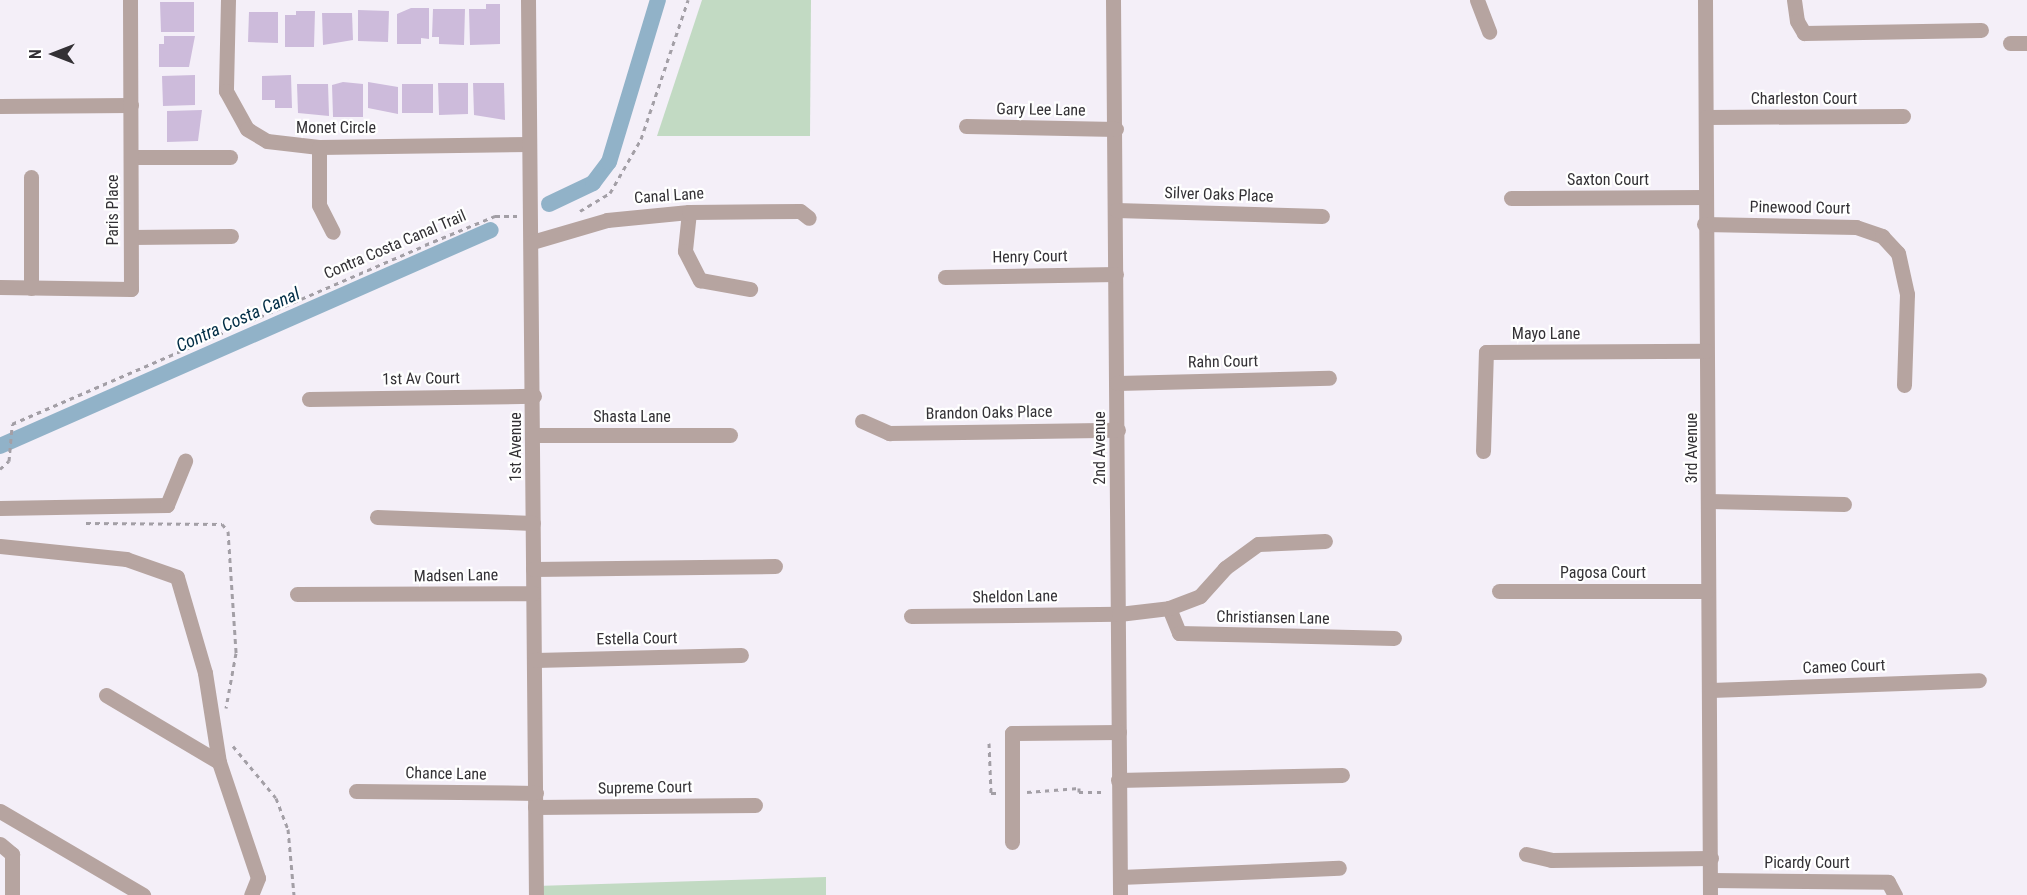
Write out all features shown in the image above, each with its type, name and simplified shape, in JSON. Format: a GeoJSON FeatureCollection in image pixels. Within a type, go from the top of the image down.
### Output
{"type":"FeatureCollection","features":[{"type":"Feature","properties":{"kind":"street","name":"Paris Place"},"geometry":{"type":"LineString","coordinates":[[0,287],[131,289],[130,0]]}},
{"type":"Feature","properties":{"kind":"street","name":"Monet Circle"},"geometry":{"type":"LineString","coordinates":[[228,0],[225,91],[233,110],[247,129],[267,141],[320,147],[529,144]]}},
{"type":"Feature","properties":{"kind":"street","name":"1st Avenue"},"geometry":{"type":"LineString","coordinates":[[528,0],[534,396],[536,895]]}},
{"type":"Feature","properties":{"kind":"street","name":"2nd Avenue"},"geometry":{"type":"LineString","coordinates":[[1113,0],[1116,129],[1120,895]]}},
{"type":"Feature","properties":{"kind":"street"},"geometry":{"type":"LineString","coordinates":[[1477,0],[1489,32]]}},
{"type":"Feature","properties":{"kind":"street","name":"3rd Avenue"},"geometry":{"type":"LineString","coordinates":[[1705,0],[1704,224],[1710,501],[1707,591],[1711,690],[1711,888]]}},
{"type":"Feature","properties":{"kind":"street"},"geometry":{"type":"LineString","coordinates":[[1794,0],[1797,21],[1804,33],[1980,30]]}},
{"type":"Feature","properties":{"kind":"street"},"geometry":{"type":"LineString","coordinates":[[2010,43],[2027,43]]}},
{"type":"Feature","properties":{"kind":"street"},"geometry":{"type":"LineString","coordinates":[[0,106],[130,105]]}},
{"type":"Feature","properties":{"kind":"street","name":"Charleston Court"},"geometry":{"type":"LineString","coordinates":[[1706,117],[1903,116]]}},
{"type":"Feature","properties":{"kind":"street","name":"Gary Lee Lane"},"geometry":{"type":"LineString","coordinates":[[966,126],[1116,129]]}},
{"type":"Feature","properties":{"kind":"street"},"geometry":{"type":"LineString","coordinates":[[320,147],[319,205],[333,232]]}},
{"type":"Feature","properties":{"kind":"street"},"geometry":{"type":"LineString","coordinates":[[130,158],[230,157]]}},
{"type":"Feature","properties":{"kind":"street"},"geometry":{"type":"LineString","coordinates":[[31,177],[31,288]]}},
{"type":"Feature","properties":{"kind":"street","name":"Saxton Court"},"geometry":{"type":"LineString","coordinates":[[1511,198],[1705,198]]}},
{"type":"Feature","properties":{"kind":"street","name":"Silver Oaks Place"},"geometry":{"type":"LineString","coordinates":[[1116,210],[1322,216]]}},
{"type":"Feature","properties":{"kind":"street","name":"Canal Lane"},"geometry":{"type":"LineString","coordinates":[[532,242],[607,220],[688,212],[800,211],[809,218]]}},
{"type":"Feature","properties":{"kind":"street"},"geometry":{"type":"LineString","coordinates":[[688,212],[685,250],[700,280],[750,289]]}},
{"type":"Feature","properties":{"kind":"street","name":"Pinewood Court"},"geometry":{"type":"LineString","coordinates":[[1704,224],[1856,227],[1882,236],[1898,253],[1907,294],[1904,385]]}},
{"type":"Feature","properties":{"kind":"street"},"geometry":{"type":"LineString","coordinates":[[131,237],[231,236]]}},
{"type":"Feature","properties":{"kind":"street","name":"Henry Court"},"geometry":{"type":"LineString","coordinates":[[945,277],[1116,274]]}},
{"type":"Feature","properties":{"kind":"street","name":"Mayo Lane"},"geometry":{"type":"LineString","coordinates":[[1483,451],[1486,352],[1706,351]]}},
{"type":"Feature","properties":{"kind":"street","name":"Rahn Court"},"geometry":{"type":"LineString","coordinates":[[1117,383],[1329,378]]}},
{"type":"Feature","properties":{"kind":"street","name":"1st Av Court"},"geometry":{"type":"LineString","coordinates":[[309,399],[534,396]]}},
{"type":"Feature","properties":{"kind":"street","name":"Brandon Oaks Place"},"geometry":{"type":"LineString","coordinates":[[862,421],[889,432],[1118,430]]}},
{"type":"Feature","properties":{"kind":"street","name":"Shasta Lane"},"geometry":{"type":"LineString","coordinates":[[534,435],[730,435]]}},
{"type":"Feature","properties":{"kind":"street"},"geometry":{"type":"LineString","coordinates":[[0,508],[167,505],[185,461]]}},
{"type":"Feature","properties":{"kind":"street"},"geometry":{"type":"LineString","coordinates":[[1710,501],[1845,504]]}},
{"type":"Feature","properties":{"kind":"street"},"geometry":{"type":"LineString","coordinates":[[377,517],[534,523]]}},
{"type":"Feature","properties":{"kind":"street","name":"Sheldon Lane"},"geometry":{"type":"LineString","coordinates":[[910,616],[1119,614],[1170,608],[1200,596],[1226,567],[1258,544],[1325,541]]}},
{"type":"Feature","properties":{"kind":"street"},"geometry":{"type":"LineString","coordinates":[[0,546],[126,559],[177,578],[205,673],[219,762],[258,878],[250,895]]}},
{"type":"Feature","properties":{"kind":"street"},"geometry":{"type":"LineString","coordinates":[[534,569],[775,566]]}},
{"type":"Feature","properties":{"kind":"street","name":"Pagosa Court"},"geometry":{"type":"LineString","coordinates":[[1499,591],[1707,591]]}},
{"type":"Feature","properties":{"kind":"street","name":"Madsen Lane"},"geometry":{"type":"LineString","coordinates":[[297,594],[534,593]]}},
{"type":"Feature","properties":{"kind":"street","name":"Christiansen Lane"},"geometry":{"type":"LineString","coordinates":[[1170,608],[1179,633],[1394,638]]}},
{"type":"Feature","properties":{"kind":"street","name":"Estella Court"},"geometry":{"type":"LineString","coordinates":[[535,660],[741,655]]}},
{"type":"Feature","properties":{"kind":"street","name":"Cameo Court"},"geometry":{"type":"LineString","coordinates":[[1711,690],[1979,680]]}},
{"type":"Feature","properties":{"kind":"street"},"geometry":{"type":"LineString","coordinates":[[106,695],[219,762]]}},
{"type":"Feature","properties":{"kind":"street"},"geometry":{"type":"LineString","coordinates":[[1012,842],[1012,733],[1119,732]]}},
{"type":"Feature","properties":{"kind":"street"},"geometry":{"type":"LineString","coordinates":[[1118,780],[1342,775]]}},
{"type":"Feature","properties":{"kind":"street","name":"Chance Lane"},"geometry":{"type":"LineString","coordinates":[[356,791],[535,800]]}},
{"type":"Feature","properties":{"kind":"street","name":"Supreme Court"},"geometry":{"type":"LineString","coordinates":[[535,800],[756,805]]}},
{"type":"Feature","properties":{"kind":"street"},"geometry":{"type":"LineString","coordinates":[[0,811],[142,895]]}},
{"type":"Feature","properties":{"kind":"street"},"geometry":{"type":"LineString","coordinates":[[0,843],[12,854],[12,895]]}},
{"type":"Feature","properties":{"kind":"street"},"geometry":{"type":"LineString","coordinates":[[1526,854],[1551,860],[1711,858]]}},
{"type":"Feature","properties":{"kind":"street"},"geometry":{"type":"LineString","coordinates":[[1120,877],[1339,868]]}},
{"type":"Feature","properties":{"kind":"street","name":"Picardy Court"},"geometry":{"type":"LineString","coordinates":[[1711,888],[1888,882],[1895,895]]}},
{"type":"Feature","properties":{"kind":"path"},"geometry":{"type":"LineString","coordinates":[[571,216],[610,194],[641,139],[688,0]]}},
{"type":"Feature","properties":{"kind":"path","name":"Contra Costa Canal Trail"},"geometry":{"type":"LineString","coordinates":[[0,469],[10,455],[12,424],[485,220],[512,215],[531,219]]}},
{"type":"Feature","properties":{"kind":"path"},"geometry":{"type":"LineString","coordinates":[[989,743],[991,793],[1079,788],[1079,792],[1105,792]]}},
{"type":"Feature","properties":{"kind":"green space"},"geometry":{"type":"Polygon","coordinates":[[[702,0],[811,0],[810,136],[657,136],[702,0]]]}},
{"type":"Feature","properties":{"kind":"green space"},"geometry":{"type":"Polygon","coordinates":[[[826,877],[826,895],[536,895],[536,886],[826,877]]]}},
{"type":"Feature","properties":{"kind":"building"},"geometry":{"type":"Polygon","coordinates":[[[160,2],[194,2],[194,32],[161,32],[160,2]]]}},
{"type":"Feature","properties":{"kind":"building"},"geometry":{"type":"Polygon","coordinates":[[[486,4],[500,4],[500,44],[470,45],[469,9],[486,9],[486,4]]]}},
{"type":"Feature","properties":{"kind":"building"},"geometry":{"type":"Polygon","coordinates":[[[411,8],[429,8],[429,39],[421,38],[421,44],[397,44],[397,14],[411,8]]]}},
{"type":"Feature","properties":{"kind":"building"},"geometry":{"type":"Polygon","coordinates":[[[433,9],[465,9],[464,45],[439,44],[439,37],[432,37],[433,9]]]}},
{"type":"Feature","properties":{"kind":"building"},"geometry":{"type":"Polygon","coordinates":[[[358,10],[389,11],[388,42],[358,41],[358,10]]]}},
{"type":"Feature","properties":{"kind":"building"},"geometry":{"type":"Polygon","coordinates":[[[296,11],[315,11],[314,47],[285,47],[285,15],[296,15],[296,11]]]}},
{"type":"Feature","properties":{"kind":"building"},"geometry":{"type":"Polygon","coordinates":[[[249,12],[278,12],[278,43],[248,42],[249,12]]]}},
{"type":"Feature","properties":{"kind":"building"},"geometry":{"type":"Polygon","coordinates":[[[322,13],[352,13],[353,40],[323,45],[322,13]]]}},
{"type":"Feature","properties":{"kind":"building"},"geometry":{"type":"Polygon","coordinates":[[[164,36],[195,36],[189,67],[159,67],[159,44],[164,44],[164,36]]]}},
{"type":"Feature","properties":{"kind":"building"},"geometry":{"type":"Polygon","coordinates":[[[195,75],[195,105],[163,106],[162,76],[195,75]]]}},
{"type":"Feature","properties":{"kind":"building"},"geometry":{"type":"Polygon","coordinates":[[[291,75],[292,108],[275,108],[275,100],[262,100],[262,76],[291,75]]]}},
{"type":"Feature","properties":{"kind":"building"},"geometry":{"type":"Polygon","coordinates":[[[343,82],[363,84],[363,117],[333,117],[332,85],[343,82]]]}},
{"type":"Feature","properties":{"kind":"building"},"geometry":{"type":"Polygon","coordinates":[[[368,82],[398,87],[398,114],[368,108],[368,82]]]}},
{"type":"Feature","properties":{"kind":"building"},"geometry":{"type":"Polygon","coordinates":[[[438,83],[468,83],[468,114],[439,115],[438,83]]]}},
{"type":"Feature","properties":{"kind":"building"},"geometry":{"type":"Polygon","coordinates":[[[473,83],[504,83],[505,120],[474,115],[473,83]]]}},
{"type":"Feature","properties":{"kind":"building"},"geometry":{"type":"Polygon","coordinates":[[[297,84],[328,84],[329,116],[298,113],[297,84]]]}},
{"type":"Feature","properties":{"kind":"building"},"geometry":{"type":"Polygon","coordinates":[[[402,84],[433,84],[433,113],[402,113],[402,84]]]}},
{"type":"Feature","properties":{"kind":"building"},"geometry":{"type":"Polygon","coordinates":[[[202,110],[198,141],[167,142],[167,111],[202,110]]]}},
{"type":"Feature","properties":{"kind":"waterway","name":"Contra Costa Canal"},"geometry":{"type":"LineString","coordinates":[[549,204],[593,183],[609,162],[658,0]]}},
{"type":"Feature","properties":{"kind":"waterway","name":"Contra Costa Canal"},"geometry":{"type":"LineString","coordinates":[[0,446],[491,230]]}}]}
